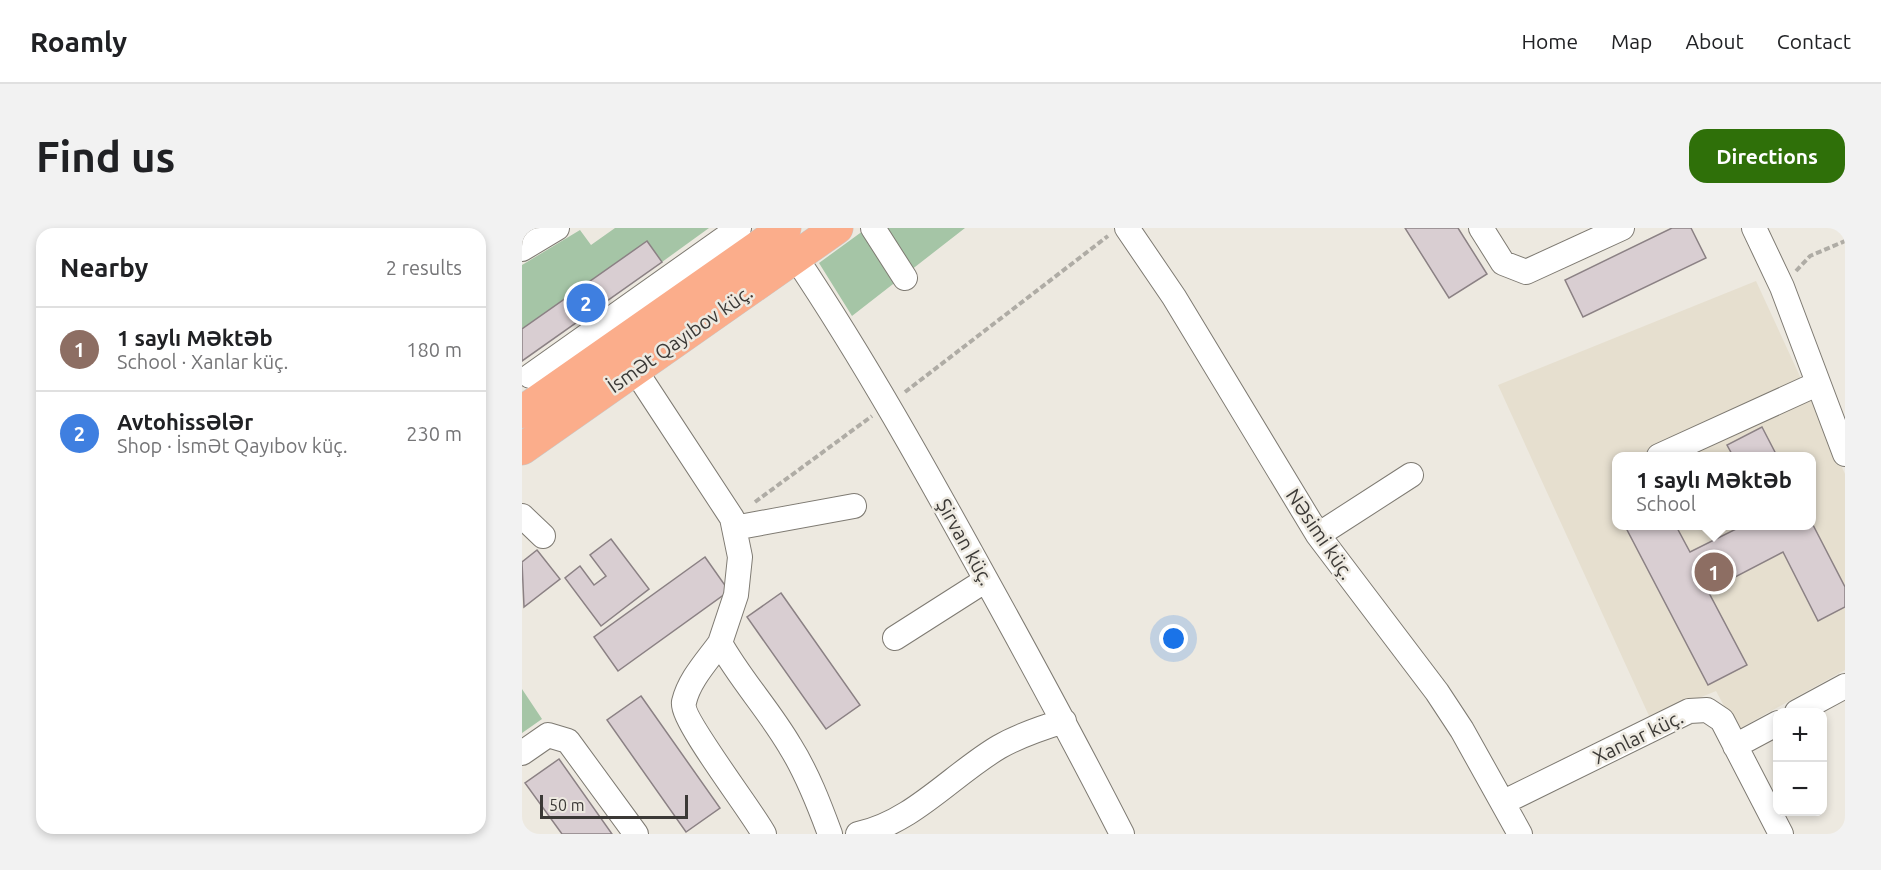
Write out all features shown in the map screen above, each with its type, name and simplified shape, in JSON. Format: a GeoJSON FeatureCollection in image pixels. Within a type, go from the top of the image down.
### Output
{"type":"FeatureCollection","features":[{"type":"Feature","properties":{"kind":"main road","name":"İsmət Qayıbov küç."},"geometry":{"type":"LineString","coordinates":[[522,412],[620,346],[785,228]]}},
{"type":"Feature","properties":{"kind":"main road","name":"İsmət Qayıbov küç."},"geometry":{"type":"LineString","coordinates":[[522,449],[620,346],[796,258],[837,228]]}},
{"type":"Feature","properties":{"kind":"street"},"geometry":{"type":"LineString","coordinates":[[522,249],[557,228]]}},
{"type":"Feature","properties":{"kind":"street"},"geometry":{"type":"LineString","coordinates":[[530,376],[620,346],[739,228]]}},
{"type":"Feature","properties":{"kind":"street"},"geometry":{"type":"LineString","coordinates":[[873,228],[905,278]]}},
{"type":"Feature","properties":{"kind":"street"},"geometry":{"type":"LineString","coordinates":[[1481,228],[1503,263],[1526,272],[1622,228]]}},
{"type":"Feature","properties":{"kind":"street"},"geometry":{"type":"LineString","coordinates":[[1754,228],[1782,287],[1845,454]]}},
{"type":"Feature","properties":{"kind":"street","name":"Nəsimi küç."},"geometry":{"type":"LineString","coordinates":[[1118,232],[1180,306],[1318,535],[1437,692],[1504,802],[1520,834]]}},
{"type":"Feature","properties":{"kind":"street","name":"Şirvan küç."},"geometry":{"type":"LineString","coordinates":[[796,258],[889,404],[1064,721],[1122,834]]}},
{"type":"Feature","properties":{"kind":"street"},"geometry":{"type":"LineString","coordinates":[[620,346],[733,523],[740,557],[736,595],[720,643],[689,686],[683,705],[691,726],[723,770],[764,834]]}},
{"type":"Feature","properties":{"kind":"street"},"geometry":{"type":"LineString","coordinates":[[1668,452],[1818,384]]}},
{"type":"Feature","properties":{"kind":"street"},"geometry":{"type":"LineString","coordinates":[[1318,535],[1411,475]]}},
{"type":"Feature","properties":{"kind":"street"},"geometry":{"type":"LineString","coordinates":[[733,523],[854,506]]}},
{"type":"Feature","properties":{"kind":"street"},"geometry":{"type":"LineString","coordinates":[[522,516],[543,536]]}},
{"type":"Feature","properties":{"kind":"street"},"geometry":{"type":"LineString","coordinates":[[895,638],[986,580]]}},
{"type":"Feature","properties":{"kind":"street"},"geometry":{"type":"LineString","coordinates":[[720,643],[735,669],[790,746],[816,796],[830,834]]}},
{"type":"Feature","properties":{"kind":"street"},"geometry":{"type":"LineString","coordinates":[[1804,708],[1845,686]]}},
{"type":"Feature","properties":{"kind":"street","name":"Xanlar küç."},"geometry":{"type":"LineString","coordinates":[[1504,802],[1689,711],[1707,710],[1722,720],[1781,834]]}},
{"type":"Feature","properties":{"kind":"street"},"geometry":{"type":"LineString","coordinates":[[858,834],[869,832],[910,811],[998,747],[1026,733],[1064,721]]}},
{"type":"Feature","properties":{"kind":"street"},"geometry":{"type":"LineString","coordinates":[[1735,746],[1773,726]]}},
{"type":"Feature","properties":{"kind":"street"},"geometry":{"type":"LineString","coordinates":[[522,753],[548,735],[568,741],[636,834]]}},
{"type":"Feature","properties":{"kind":"path"},"geometry":{"type":"LineString","coordinates":[[733,523],[1118,232]]}},
{"type":"Feature","properties":{"kind":"path"},"geometry":{"type":"LineString","coordinates":[[1782,287],[1810,256],[1845,241]]}},
{"type":"Feature","properties":{"kind":"shaded area"},"geometry":{"type":"Polygon","coordinates":[[[1756,281],[1845,474],[1845,670],[1737,730],[1716,691],[1650,718],[1498,385],[1756,281]]]}},
{"type":"Feature","properties":{"kind":"green space"},"geometry":{"type":"Polygon","coordinates":[[[615,228],[709,228],[662,262],[647,241],[522,329],[522,265],[580,230],[591,245],[615,228]]]}},
{"type":"Feature","properties":{"kind":"green space"},"geometry":{"type":"Polygon","coordinates":[[[867,228],[965,228],[852,316],[819,263],[867,228]]]}},
{"type":"Feature","properties":{"kind":"green space"},"geometry":{"type":"Polygon","coordinates":[[[522,689],[542,719],[522,733],[522,689]]]}},
{"type":"Feature","properties":{"kind":"building"},"geometry":{"type":"Polygon","coordinates":[[[1405,228],[1458,228],[1487,274],[1449,298],[1405,228]]]}},
{"type":"Feature","properties":{"kind":"building"},"geometry":{"type":"Polygon","coordinates":[[[1672,228],[1691,228],[1706,258],[1583,317],[1565,280],[1672,228]]]}},
{"type":"Feature","properties":{"kind":"building"},"geometry":{"type":"Polygon","coordinates":[[[647,241],[662,262],[522,361],[522,329],[647,241]]]}},
{"type":"Feature","properties":{"kind":"building"},"geometry":{"type":"Polygon","coordinates":[[[1762,427],[1775,452],[1731,452],[1727,445],[1762,427]]]}},
{"type":"Feature","properties":{"kind":"building"},"geometry":{"type":"Polygon","coordinates":[[[1627,530],[1678,530],[1690,552],[1734,530],[1816,530],[1845,587],[1845,607],[1818,621],[1783,552],[1708,591],[1747,665],[1708,685],[1627,530]]]}},
{"type":"Feature","properties":{"kind":"building"},"geometry":{"type":"Polygon","coordinates":[[[611,539],[649,589],[601,626],[565,578],[580,566],[594,585],[606,576],[590,555],[611,539]]]}},
{"type":"Feature","properties":{"kind":"building"},"geometry":{"type":"Polygon","coordinates":[[[537,550],[560,579],[524,607],[522,562],[537,550]]]}},
{"type":"Feature","properties":{"kind":"building"},"geometry":{"type":"Polygon","coordinates":[[[705,557],[729,591],[618,671],[594,637],[705,557]]]}},
{"type":"Feature","properties":{"kind":"building"},"geometry":{"type":"Polygon","coordinates":[[[781,593],[860,705],[826,729],[747,617],[781,593]]]}},
{"type":"Feature","properties":{"kind":"building"},"geometry":{"type":"Polygon","coordinates":[[[641,696],[720,808],[686,832],[607,720],[641,696]]]}},
{"type":"Feature","properties":{"kind":"building"},"geometry":{"type":"Polygon","coordinates":[[[559,759],[612,834],[562,834],[525,783],[559,759]]]}},
{"type":"Feature","properties":{"kind":"place","name":"Avtohissələr"},"geometry":{"type":"Point","coordinates":[586,303]}},
{"type":"Feature","properties":{"kind":"place","name":"1 saylı Məktəb"},"geometry":{"type":"Point","coordinates":[1714,572]}}]}
